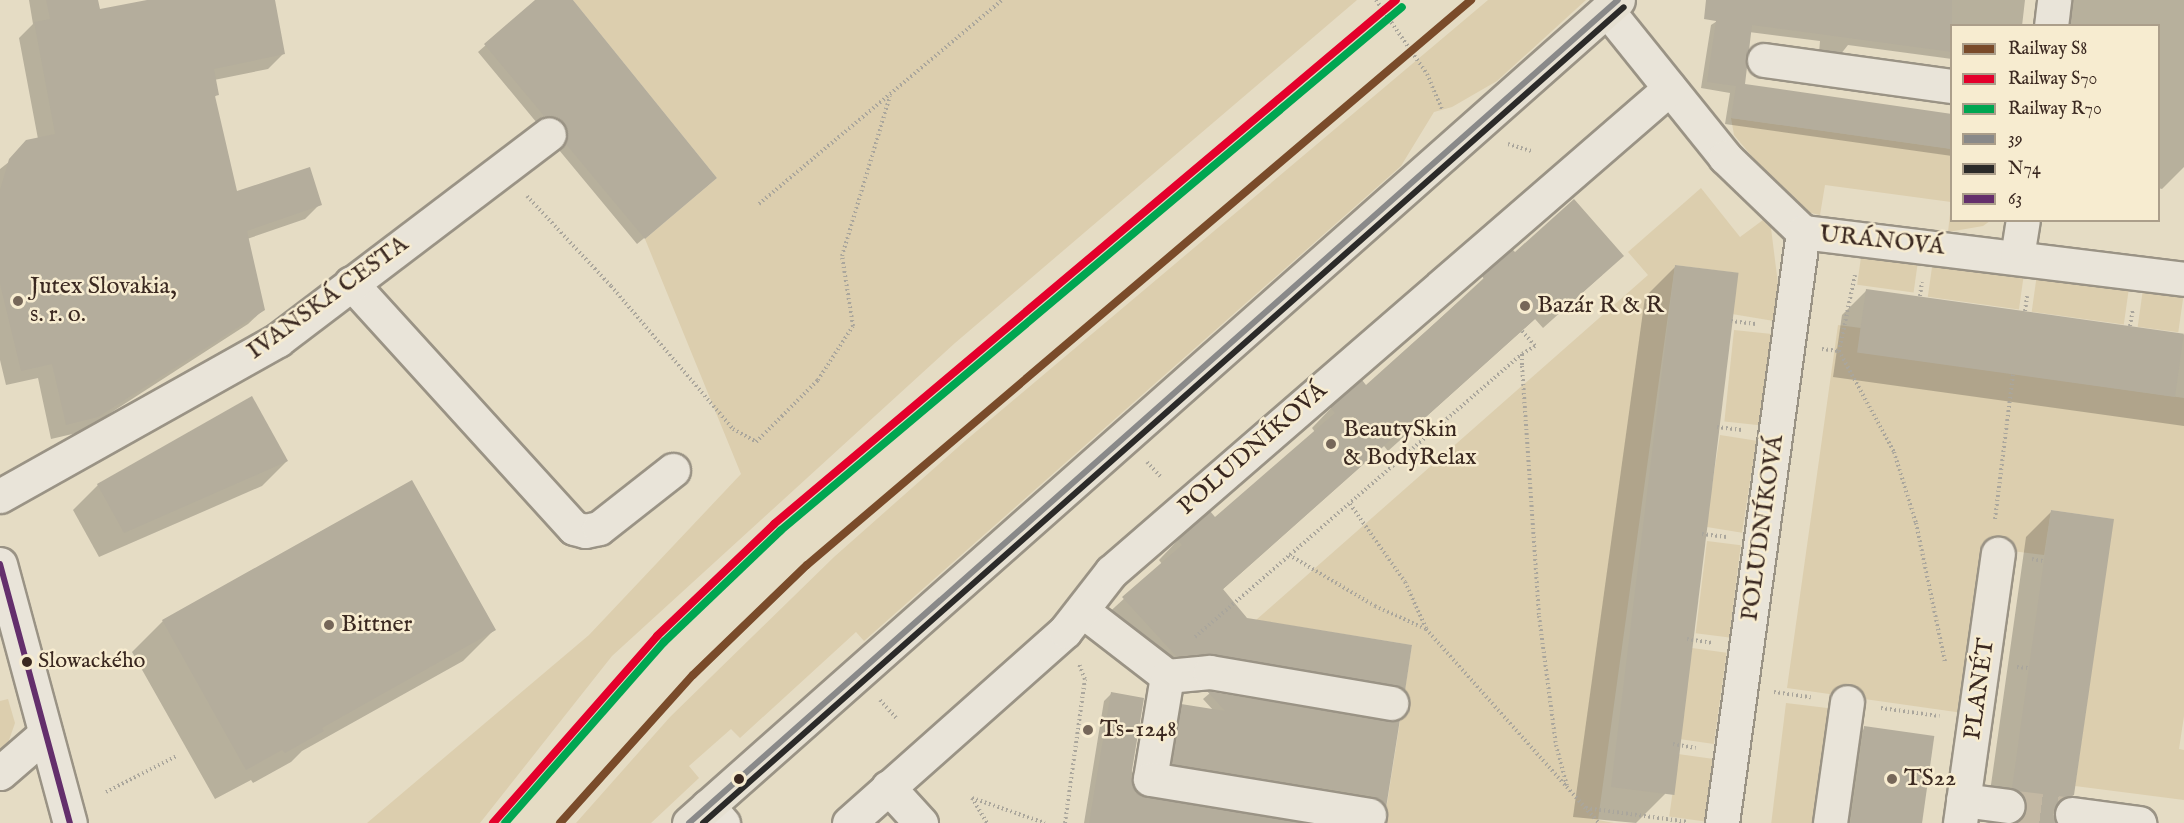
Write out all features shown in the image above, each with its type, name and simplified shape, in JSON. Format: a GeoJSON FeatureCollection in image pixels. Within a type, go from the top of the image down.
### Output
{"type":"FeatureCollection","features":[{"type":"Feature","properties":{"kind":"main road"},"geometry":{"type":"LineString","coordinates":[[707,817],[1613,5]]}},
{"type":"Feature","properties":{"kind":"street"},"geometry":{"type":"LineString","coordinates":[[2051,24],[2054,0]]}},
{"type":"Feature","properties":{"kind":"street","name":"URÁNOVÁ"},"geometry":{"type":"LineString","coordinates":[[1613,5],[1670,88],[1725,157],[1803,232],[1861,237],[2184,279]]}},
{"type":"Feature","properties":{"kind":"street"},"geometry":{"type":"LineString","coordinates":[[1764,60],[1950,86]]}},
{"type":"Feature","properties":{"kind":"street","name":"POLUDNÍKOVÁ"},"geometry":{"type":"LineString","coordinates":[[849,823],[1074,622],[1111,572],[1670,88]]}},
{"type":"Feature","properties":{"kind":"street","name":"IVANSKÁ CESTA"},"geometry":{"type":"LineString","coordinates":[[0,496],[278,340],[549,134]]}},
{"type":"Feature","properties":{"kind":"street"},"geometry":{"type":"LineString","coordinates":[[2018,257],[2023,222]]}},
{"type":"Feature","properties":{"kind":"street","name":"POLUDNÍKOVÁ"},"geometry":{"type":"LineString","coordinates":[[1722,823],[1803,232]]}},
{"type":"Feature","properties":{"kind":"street"},"geometry":{"type":"LineString","coordinates":[[351,283],[574,528],[585,531],[599,528],[673,470]]}},
{"type":"Feature","properties":{"kind":"street","name":"PLANÉT"},"geometry":{"type":"LineString","coordinates":[[1962,812],[1996,539]]}},
{"type":"Feature","properties":{"kind":"street"},"geometry":{"type":"LineString","coordinates":[[0,564],[70,823]]}},
{"type":"Feature","properties":{"kind":"street"},"geometry":{"type":"LineString","coordinates":[[1074,622],[1163,673],[1210,672],[1391,703]]}},
{"type":"Feature","properties":{"kind":"street"},"geometry":{"type":"LineString","coordinates":[[1163,673],[1150,779],[1369,815]]}},
{"type":"Feature","properties":{"kind":"street"},"geometry":{"type":"LineString","coordinates":[[1830,823],[1847,702]]}},
{"type":"Feature","properties":{"kind":"street"},"geometry":{"type":"LineString","coordinates":[[0,773],[45,734]]}},
{"type":"Feature","properties":{"kind":"street"},"geometry":{"type":"LineString","coordinates":[[888,787],[921,823]]}},
{"type":"Feature","properties":{"kind":"street"},"geometry":{"type":"LineString","coordinates":[[1962,812],[2008,806]]}},
{"type":"Feature","properties":{"kind":"street"},"geometry":{"type":"LineString","coordinates":[[2072,814],[2139,823]]}},
{"type":"Feature","properties":{"kind":"path"},"geometry":{"type":"LineString","coordinates":[[759,204],[1002,0]]}},
{"type":"Feature","properties":{"kind":"path"},"geometry":{"type":"LineString","coordinates":[[1376,0],[1417,59]]}},
{"type":"Feature","properties":{"kind":"path"},"geometry":{"type":"LineString","coordinates":[[502,169],[611,286],[732,429],[756,442],[818,380],[853,326],[842,256],[890,96]]}},
{"type":"Feature","properties":{"kind":"path"},"geometry":{"type":"LineString","coordinates":[[1861,237],[1839,351],[1894,452],[1916,523],[1947,672]]}},
{"type":"Feature","properties":{"kind":"path"},"geometry":{"type":"LineString","coordinates":[[1163,673],[1289,555],[1522,354],[1535,346],[1522,331]]}},
{"type":"Feature","properties":{"kind":"path"},"geometry":{"type":"LineString","coordinates":[[1522,354],[1539,616],[1556,745],[1567,786]]}},
{"type":"Feature","properties":{"kind":"path"},"geometry":{"type":"LineString","coordinates":[[1996,539],[2013,374]]}},
{"type":"Feature","properties":{"kind":"path"},"geometry":{"type":"LineString","coordinates":[[1350,504],[1405,582],[1426,628],[1478,692],[1599,823]]}},
{"type":"Feature","properties":{"kind":"path"},"geometry":{"type":"LineString","coordinates":[[1289,555],[1375,606],[1426,628]]}},
{"type":"Feature","properties":{"kind":"path"},"geometry":{"type":"LineString","coordinates":[[1065,823],[1085,679],[1074,622]]}},
{"type":"Feature","properties":{"kind":"path"},"geometry":{"type":"LineString","coordinates":[[106,792],[177,756]]}},
{"type":"Feature","properties":{"kind":"path"},"geometry":{"type":"LineString","coordinates":[[987,823],[972,798],[1045,823]]}},
{"type":"Feature","properties":{"kind":"path"},"geometry":{"type":"LineString","coordinates":[[1585,807],[1698,823]]}},
{"type":"Feature","properties":{"kind":"shaded area"},"geometry":{"type":"Polygon","coordinates":[[[573,0],[1357,0],[955,343],[612,656],[480,823],[367,823],[589,635],[741,474],[645,239],[717,178],[573,0]]]}},
{"type":"Feature","properties":{"kind":"shaded area"},"geometry":{"type":"Polygon","coordinates":[[[1488,0],[1586,0],[1497,81],[1452,107],[1434,112],[1401,166],[864,641],[856,632],[740,738],[731,729],[689,766],[699,778],[651,823],[576,823],[670,717],[834,557],[965,441],[1488,0]]]}},
{"type":"Feature","properties":{"kind":"shaded area"},"geometry":{"type":"Polygon","coordinates":[[[1731,118],[1950,149],[1950,202],[1825,185],[1820,215],[1797,210],[1734,135],[1731,118]]]}},
{"type":"Feature","properties":{"kind":"shaded area"},"geometry":{"type":"Polygon","coordinates":[[[1701,188],[1740,237],[1763,220],[1771,228],[1778,284],[1774,321],[1732,314],[1738,273],[1675,265],[1598,820],[1614,823],[1384,823],[1412,645],[1256,620],[1648,275],[1628,252],[1701,188]]]}},
{"type":"Feature","properties":{"kind":"shaded area"},"geometry":{"type":"Polygon","coordinates":[[[1950,214],[1950,222],[1989,222],[1983,226],[1948,232],[1950,214]]]}},
{"type":"Feature","properties":{"kind":"shaded area"},"geometry":{"type":"Polygon","coordinates":[[[1862,250],[1918,258],[1914,293],[1857,285],[1862,250]]]}},
{"type":"Feature","properties":{"kind":"shaded area"},"geometry":{"type":"Polygon","coordinates":[[[1933,260],[2024,273],[2019,309],[1928,297],[1933,260]]]}},
{"type":"Feature","properties":{"kind":"shaded area"},"geometry":{"type":"Polygon","coordinates":[[[2037,274],[2129,287],[2124,325],[2032,312],[2037,274]]]}},
{"type":"Feature","properties":{"kind":"shaded area"},"geometry":{"type":"Polygon","coordinates":[[[2143,289],[2184,295],[2178,332],[2138,327],[2143,289]]]}},
{"type":"Feature","properties":{"kind":"shaded area"},"geometry":{"type":"Polygon","coordinates":[[[1838,325],[1861,328],[1858,352],[2184,398],[2184,716],[2179,749],[2184,750],[2184,800],[2075,786],[2113,519],[2051,510],[2044,555],[2004,550],[2005,544],[1987,542],[1963,713],[1787,688],[1838,325]]]}},
{"type":"Feature","properties":{"kind":"shaded area"},"geometry":{"type":"Polygon","coordinates":[[[1734,330],[1772,334],[1762,425],[1724,421],[1734,330]]]}},
{"type":"Feature","properties":{"kind":"shaded area"},"geometry":{"type":"Polygon","coordinates":[[[1720,435],[1757,441],[1742,533],[1705,527],[1720,435]]]}},
{"type":"Feature","properties":{"kind":"shaded area"},"geometry":{"type":"Polygon","coordinates":[[[1707,541],[1741,545],[1729,637],[1696,633],[1707,541]]]}},
{"type":"Feature","properties":{"kind":"shaded area"},"geometry":{"type":"Polygon","coordinates":[[[1692,648],[1727,653],[1714,744],[1679,739],[1692,648]]]}},
{"type":"Feature","properties":{"kind":"shaded area"},"geometry":{"type":"Polygon","coordinates":[[[8,699],[15,723],[7,746],[0,753],[0,701],[8,699]]]}},
{"type":"Feature","properties":{"kind":"shaded area"},"geometry":{"type":"Polygon","coordinates":[[[1786,703],[1840,710],[1826,823],[1771,823],[1786,703]]]}},
{"type":"Feature","properties":{"kind":"shaded area"},"geometry":{"type":"Polygon","coordinates":[[[1678,754],[1714,759],[1705,821],[1669,816],[1678,754]]]}},
{"type":"Feature","properties":{"kind":"building"},"geometry":{"type":"Polygon","coordinates":[[[46,0],[98,0],[100,9],[147,0],[275,0],[285,54],[214,69],[219,95],[215,96],[237,191],[310,167],[322,205],[247,231],[265,310],[98,417],[66,425],[52,364],[21,371],[0,284],[0,190],[9,159],[26,140],[55,134],[34,22],[50,19],[46,0]]]}},
{"type":"Feature","properties":{"kind":"building"},"geometry":{"type":"Polygon","coordinates":[[[535,0],[573,0],[717,178],[645,239],[565,143],[568,132],[564,122],[556,117],[544,116],[484,44],[535,0]]]}},
{"type":"Feature","properties":{"kind":"building"},"geometry":{"type":"Polygon","coordinates":[[[1706,0],[1952,0],[1950,52],[1752,25],[1745,84],[1950,114],[1950,149],[1731,118],[1736,86],[1707,82],[1716,21],[1704,19],[1706,0]]]}},
{"type":"Feature","properties":{"kind":"building"},"geometry":{"type":"Polygon","coordinates":[[[1574,199],[1624,256],[1564,309],[1556,300],[1409,432],[1405,427],[1223,589],[1247,618],[1412,645],[1405,691],[1394,685],[1213,654],[1176,656],[1122,597],[1182,545],[1177,539],[1210,511],[1215,517],[1335,413],[1330,407],[1362,380],[1366,385],[1484,279],[1482,276],[1512,249],[1515,252],[1574,199]]]}},
{"type":"Feature","properties":{"kind":"building"},"geometry":{"type":"Polygon","coordinates":[[[1675,265],[1739,273],[1674,795],[1611,787],[1675,265]]]}},
{"type":"Feature","properties":{"kind":"building"},"geometry":{"type":"Polygon","coordinates":[[[1866,289],[2184,334],[2175,397],[1857,352],[1866,289]]]}},
{"type":"Feature","properties":{"kind":"building"},"geometry":{"type":"Polygon","coordinates":[[[252,396],[288,461],[124,533],[97,484],[252,396]]]}},
{"type":"Feature","properties":{"kind":"building","name":"Bittner"},"geometry":{"type":"Polygon","coordinates":[[[412,480],[496,630],[322,728],[324,731],[285,753],[282,750],[246,770],[162,620],[412,480]]]}},
{"type":"Feature","properties":{"kind":"building"},"geometry":{"type":"Polygon","coordinates":[[[2051,510],[2114,519],[2074,795],[2057,803],[2053,812],[2056,823],[2016,823],[2027,808],[2025,798],[2012,788],[2051,510]]]}},
{"type":"Feature","properties":{"kind":"building"},"geometry":{"type":"Polygon","coordinates":[[[1207,691],[1388,721],[1400,719],[1386,808],[1372,796],[1172,764],[1181,704],[1225,711],[1207,691]]]}},
{"type":"Feature","properties":{"kind":"building"},"geometry":{"type":"Polygon","coordinates":[[[1111,692],[1144,698],[1131,776],[1139,794],[1302,823],[1089,823],[1111,692]]]}},
{"type":"Feature","properties":{"kind":"building","name":"TS22"},"geometry":{"type":"Polygon","coordinates":[[[1864,726],[1934,736],[1922,823],[1850,823],[1864,726]]]}},
{"type":"Feature","properties":{"kind":"tunnel"},"geometry":{"type":"LineString","coordinates":[[2008,806],[2072,814]]}},
{"type":"Feature","properties":{"kind":"rail line","name":"S70"},"geometry":{"type":"LineString","coordinates":[[493,823],[657,636],[774,524],[1396,0]]}},
{"type":"Feature","properties":{"kind":"rail line","name":"S8"},"geometry":{"type":"LineString","coordinates":[[560,823],[693,675],[807,565],[1471,0]]}},
{"type":"Feature","properties":{"kind":"rail line","name":"R70"},"geometry":{"type":"LineString","coordinates":[[505,823],[664,642],[780,531],[1402,7]]}},
{"type":"Feature","properties":{"kind":"transit line","name":"39"},"geometry":{"type":"LineString","coordinates":[[689,823],[1618,0]]}},
{"type":"Feature","properties":{"kind":"transit line","name":"N74"},"geometry":{"type":"LineString","coordinates":[[703,823],[1624,7]]}},
{"type":"Feature","properties":{"kind":"transit line","name":"63"},"geometry":{"type":"LineString","coordinates":[[0,564],[70,823]]}},
{"type":"Feature","properties":{"kind":"place","name":"Jutex Slovakia, s. r. o."},"geometry":{"type":"Point","coordinates":[18,301]}},
{"type":"Feature","properties":{"kind":"place","name":"Bazár R & R"},"geometry":{"type":"Point","coordinates":[1525,306]}},
{"type":"Feature","properties":{"kind":"place","name":"BeautySkin & BodyRelax"},"geometry":{"type":"Point","coordinates":[1331,444]}},
{"type":"Feature","properties":{"kind":"place","name":"Bittner"},"geometry":{"type":"Point","coordinates":[329,625]}},
{"type":"Feature","properties":{"kind":"place","name":"Slowackého"},"geometry":{"type":"Point","coordinates":[27,662]}},
{"type":"Feature","properties":{"kind":"place","name":"Ts-1248"},"geometry":{"type":"Point","coordinates":[1088,730]}},
{"type":"Feature","properties":{"kind":"place","name":"TS22"},"geometry":{"type":"Point","coordinates":[1892,779]}}]}
